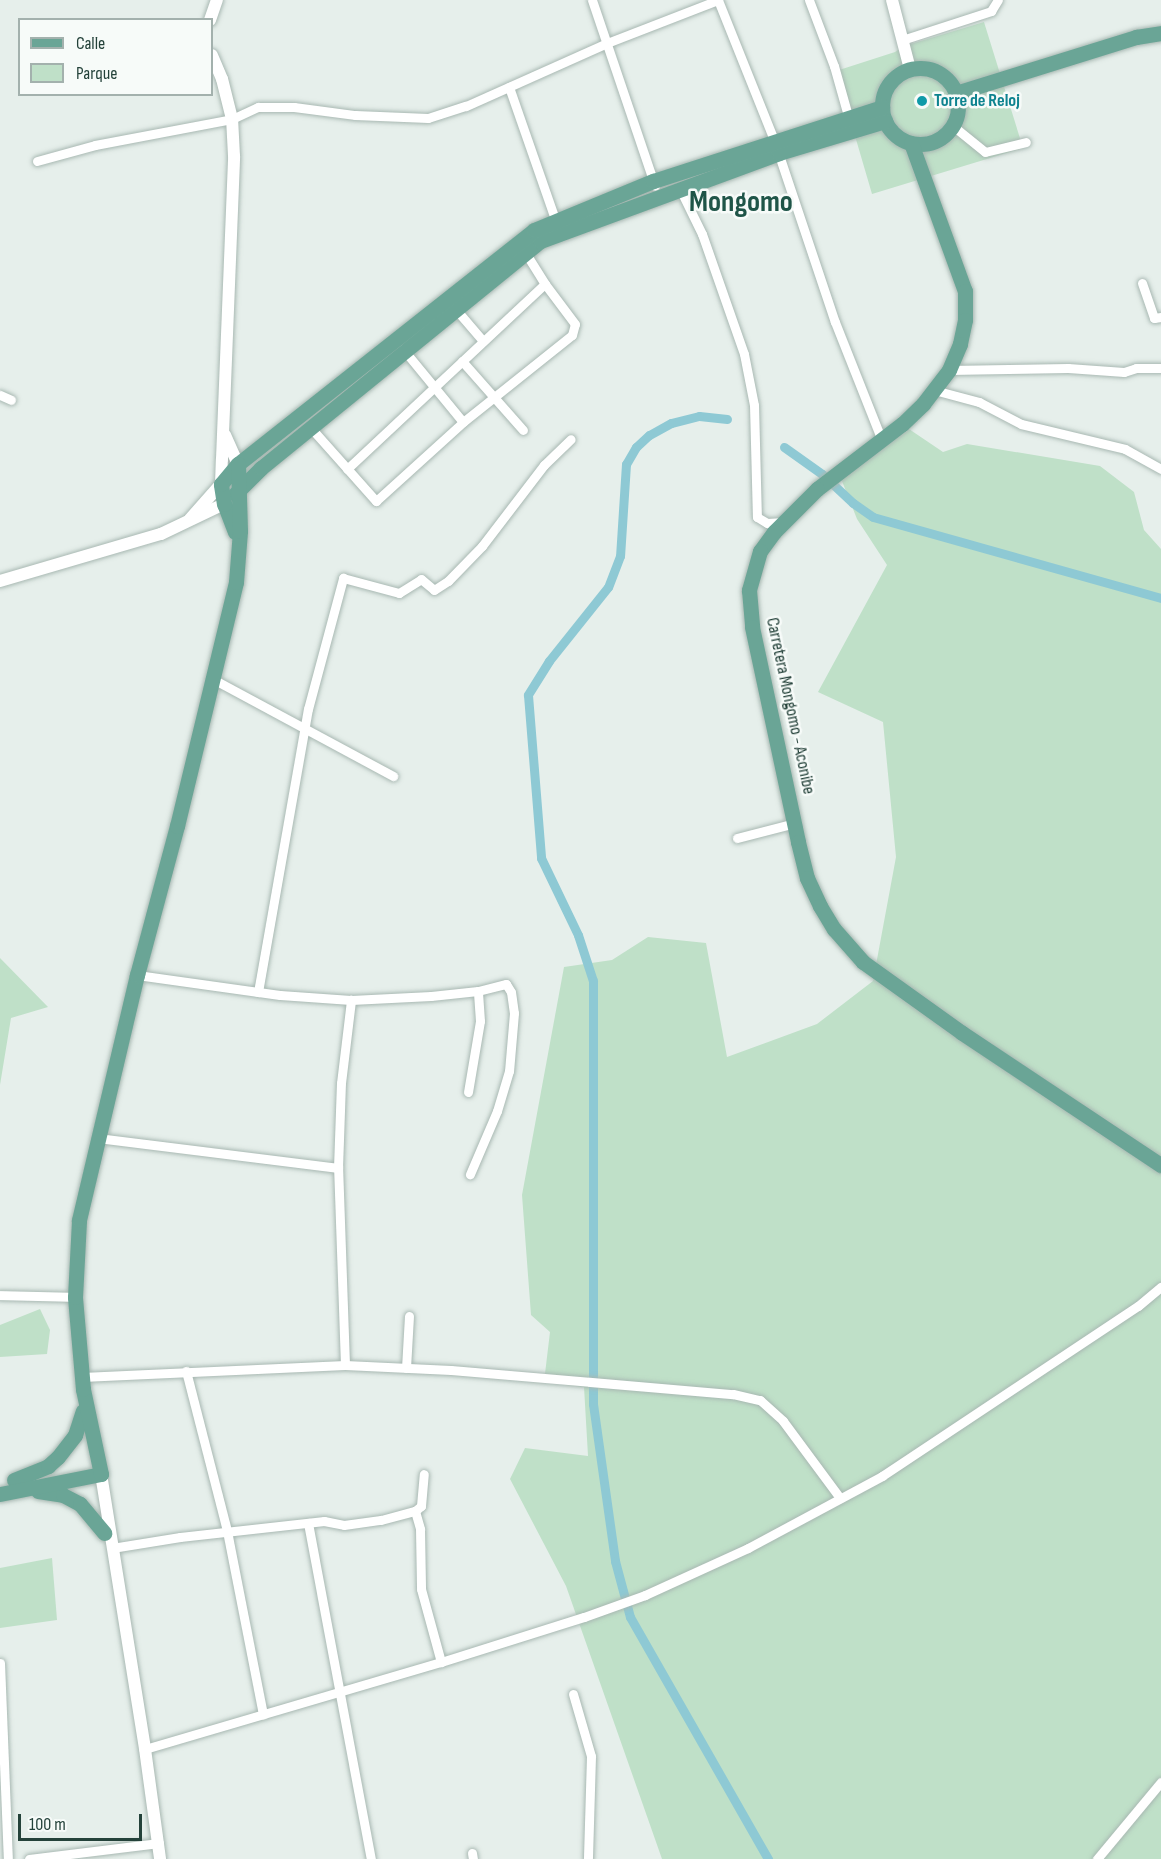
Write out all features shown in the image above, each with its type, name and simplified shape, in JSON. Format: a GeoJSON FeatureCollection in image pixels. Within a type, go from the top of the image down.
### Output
{"type":"FeatureCollection","features":[{"type":"Feature","properties":{"kind":"main road"},"geometry":{"type":"LineString","coordinates":[[956,93],[1125,41],[1161,33]]}},
{"type":"Feature","properties":{"kind":"main road"},"geometry":{"type":"LineString","coordinates":[[910,69],[932,69],[951,83],[956,93],[957,115],[953,126],[946,134],[918,143],[895,135],[884,114],[887,87],[900,73],[910,69]]}},
{"type":"Feature","properties":{"kind":"main road"},"geometry":{"type":"LineString","coordinates":[[239,549],[234,526],[224,504],[221,484],[238,464],[395,338],[450,303],[521,247],[557,226],[653,181],[884,114]]}},
{"type":"Feature","properties":{"kind":"main road","name":"Carretera Mongomo - Aconibe"},"geometry":{"type":"LineString","coordinates":[[918,143],[923,172],[965,291],[965,320],[960,344],[949,370],[934,390],[902,424],[817,489],[784,522],[760,551],[753,572],[750,604],[807,878],[834,929],[862,962],[962,1033],[1161,1164]]}},
{"type":"Feature","properties":{"kind":"main road"},"geometry":{"type":"LineString","coordinates":[[557,226],[680,189],[776,147]]}},
{"type":"Feature","properties":{"kind":"main road"},"geometry":{"type":"LineString","coordinates":[[224,504],[261,468],[405,351],[450,303]]}},
{"type":"Feature","properties":{"kind":"main road"},"geometry":{"type":"LineString","coordinates":[[96,1472],[83,1410],[75,1297],[79,1220],[137,975],[177,826],[236,582],[240,490],[238,464]]}},
{"type":"Feature","properties":{"kind":"main road"},"geometry":{"type":"LineString","coordinates":[[82,1383],[96,1472]]}},
{"type":"Feature","properties":{"kind":"main road"},"geometry":{"type":"LineString","coordinates":[[0,1494],[10,1484],[48,1466],[58,1457],[75,1435],[83,1410]]}},
{"type":"Feature","properties":{"kind":"main road"},"geometry":{"type":"LineString","coordinates":[[10,1484],[96,1472]]}},
{"type":"Feature","properties":{"kind":"main road"},"geometry":{"type":"LineString","coordinates":[[10,1484],[71,1498],[88,1510],[104,1533]]}},
{"type":"Feature","properties":{"kind":"street"},"geometry":{"type":"LineString","coordinates":[[211,18],[217,0]]}},
{"type":"Feature","properties":{"kind":"street"},"geometry":{"type":"LineString","coordinates":[[592,0],[659,196]]}},
{"type":"Feature","properties":{"kind":"street"},"geometry":{"type":"LineString","coordinates":[[37,161],[95,145],[232,119],[258,107],[294,107],[355,115],[428,118],[466,106],[607,43],[718,0],[776,147],[835,322],[881,438]]}},
{"type":"Feature","properties":{"kind":"street"},"geometry":{"type":"LineString","coordinates":[[809,0],[834,66],[850,124]]}},
{"type":"Feature","properties":{"kind":"street"},"geometry":{"type":"LineString","coordinates":[[891,0],[910,69]]}},
{"type":"Feature","properties":{"kind":"street"},"geometry":{"type":"LineString","coordinates":[[902,40],[991,11],[998,0]]}},
{"type":"Feature","properties":{"kind":"street"},"geometry":{"type":"LineString","coordinates":[[190,519],[221,484],[234,156],[232,119],[222,79],[213,57]]}},
{"type":"Feature","properties":{"kind":"street"},"geometry":{"type":"LineString","coordinates":[[509,87],[557,226]]}},
{"type":"Feature","properties":{"kind":"street"},"geometry":{"type":"LineString","coordinates":[[953,126],[985,152],[1026,142]]}},
{"type":"Feature","properties":{"kind":"street"},"geometry":{"type":"LineString","coordinates":[[680,189],[702,234],[744,354],[754,405],[757,517],[767,523],[784,522]]}},
{"type":"Feature","properties":{"kind":"street"},"geometry":{"type":"LineString","coordinates":[[311,428],[376,501],[463,422],[572,335],[575,324],[521,247]]}},
{"type":"Feature","properties":{"kind":"street"},"geometry":{"type":"LineString","coordinates":[[1142,283],[1154,318],[1161,317]]}},
{"type":"Feature","properties":{"kind":"street"},"geometry":{"type":"LineString","coordinates":[[347,469],[545,284]]}},
{"type":"Feature","properties":{"kind":"street"},"geometry":{"type":"LineString","coordinates":[[450,303],[483,341]]}},
{"type":"Feature","properties":{"kind":"street"},"geometry":{"type":"LineString","coordinates":[[395,338],[463,422]]}},
{"type":"Feature","properties":{"kind":"street"},"geometry":{"type":"LineString","coordinates":[[462,361],[523,430]]}},
{"type":"Feature","properties":{"kind":"street"},"geometry":{"type":"LineString","coordinates":[[949,370],[983,372],[1042,368],[1124,372],[1136,368],[1161,368]]}},
{"type":"Feature","properties":{"kind":"street"},"geometry":{"type":"LineString","coordinates":[[934,390],[979,402],[1021,424],[1125,449],[1161,469]]}},
{"type":"Feature","properties":{"kind":"street"},"geometry":{"type":"LineString","coordinates":[[0,395],[11,400]]}},
{"type":"Feature","properties":{"kind":"street"},"geometry":{"type":"LineString","coordinates":[[223,428],[238,464]]}},
{"type":"Feature","properties":{"kind":"street"},"geometry":{"type":"LineString","coordinates":[[258,992],[305,727],[344,578],[399,593],[421,579],[434,590],[448,580],[482,546],[544,465],[571,439]]}},
{"type":"Feature","properties":{"kind":"street"},"geometry":{"type":"LineString","coordinates":[[0,581],[161,534],[224,504]]}},
{"type":"Feature","properties":{"kind":"street"},"geometry":{"type":"LineString","coordinates":[[211,678],[393,776]]}},
{"type":"Feature","properties":{"kind":"street"},"geometry":{"type":"LineString","coordinates":[[736,838],[795,823]]}},
{"type":"Feature","properties":{"kind":"street"},"geometry":{"type":"LineString","coordinates":[[137,975],[258,992],[351,999],[431,996],[478,991],[506,984],[511,993],[514,1012],[509,1071],[497,1111],[470,1174]]}},
{"type":"Feature","properties":{"kind":"street"},"geometry":{"type":"LineString","coordinates":[[468,1092],[480,1021],[478,991]]}},
{"type":"Feature","properties":{"kind":"street"},"geometry":{"type":"LineString","coordinates":[[345,1365],[338,1167],[341,1083],[351,999]]}},
{"type":"Feature","properties":{"kind":"street"},"geometry":{"type":"LineString","coordinates":[[98,1138],[338,1167]]}},
{"type":"Feature","properties":{"kind":"street"},"geometry":{"type":"LineString","coordinates":[[145,1749],[441,1662],[584,1617],[645,1595],[748,1548],[882,1476],[1138,1306],[1161,1287]]}},
{"type":"Feature","properties":{"kind":"street"},"geometry":{"type":"LineString","coordinates":[[0,1295],[75,1297]]}},
{"type":"Feature","properties":{"kind":"street"},"geometry":{"type":"LineString","coordinates":[[406,1368],[410,1334],[409,1316]]}},
{"type":"Feature","properties":{"kind":"street"},"geometry":{"type":"LineString","coordinates":[[82,1383],[186,1371],[345,1365],[556,1378],[733,1394],[760,1400],[783,1421],[840,1498]]}},
{"type":"Feature","properties":{"kind":"street"},"geometry":{"type":"LineString","coordinates":[[186,1371],[227,1531],[263,1715]]}},
{"type":"Feature","properties":{"kind":"street"},"geometry":{"type":"LineString","coordinates":[[96,1472],[104,1533],[112,1548]]}},
{"type":"Feature","properties":{"kind":"street"},"geometry":{"type":"LineString","coordinates":[[96,1472],[112,1548],[145,1749],[160,1859]]}},
{"type":"Feature","properties":{"kind":"street"},"geometry":{"type":"LineString","coordinates":[[112,1548],[308,1522],[324,1521],[344,1525],[381,1521],[416,1511],[421,1506],[424,1474]]}},
{"type":"Feature","properties":{"kind":"street"},"geometry":{"type":"LineString","coordinates":[[416,1511],[420,1529],[420,1589],[441,1662]]}},
{"type":"Feature","properties":{"kind":"street"},"geometry":{"type":"LineString","coordinates":[[308,1522],[371,1859]]}},
{"type":"Feature","properties":{"kind":"street"},"geometry":{"type":"LineString","coordinates":[[0,1663],[8,1859]]}},
{"type":"Feature","properties":{"kind":"street"},"geometry":{"type":"LineString","coordinates":[[573,1694],[591,1756],[588,1859]]}},
{"type":"Feature","properties":{"kind":"street"},"geometry":{"type":"LineString","coordinates":[[1097,1859],[1161,1782]]}},
{"type":"Feature","properties":{"kind":"street"},"geometry":{"type":"LineString","coordinates":[[29,1859],[78,1856],[159,1843]]}},
{"type":"Feature","properties":{"kind":"green space"},"geometry":{"type":"Polygon","coordinates":[[[984,22],[1023,148],[872,194],[836,71],[895,52],[904,46],[984,22]]]}},
{"type":"Feature","properties":{"kind":"green space"},"geometry":{"type":"Polygon","coordinates":[[[903,425],[943,452],[967,444],[1100,466],[1134,492],[1144,530],[1161,549],[1161,1859],[662,1859],[566,1586],[510,1479],[525,1448],[588,1456],[584,1387],[544,1382],[550,1332],[531,1315],[522,1195],[564,967],[612,960],[648,937],[706,943],[727,1057],[817,1024],[873,981],[896,857],[883,722],[818,692],[887,565],[857,519],[840,476],[903,425]]]}},
{"type":"Feature","properties":{"kind":"green space"},"geometry":{"type":"Polygon","coordinates":[[[0,958],[48,1007],[11,1018],[0,1085],[0,958]]]}},
{"type":"Feature","properties":{"kind":"green space"},"geometry":{"type":"Polygon","coordinates":[[[40,1309],[50,1330],[47,1354],[0,1357],[0,1325],[40,1309]]]}},
{"type":"Feature","properties":{"kind":"green space"},"geometry":{"type":"Polygon","coordinates":[[[52,1558],[57,1620],[0,1628],[0,1568],[52,1558]]]}},
{"type":"Feature","properties":{"kind":"waterway"},"geometry":{"type":"LineString","coordinates":[[727,419],[699,416],[671,423],[649,435],[636,447],[626,464],[620,556],[608,587],[549,661],[528,695],[541,858],[578,935],[593,981],[593,1404],[615,1561],[630,1617],[768,1859]]}},
{"type":"Feature","properties":{"kind":"waterway"},"geometry":{"type":"LineString","coordinates":[[784,447],[822,474],[853,503],[873,517],[1161,598]]}},
{"type":"Feature","properties":{"kind":"place","name":"Torre de Reloj"},"geometry":{"type":"Point","coordinates":[922,101]}},
{"type":"Feature","properties":{"kind":"district","name":"Mongomo"},"geometry":{"type":"Point","coordinates":[741,202]}}]}
